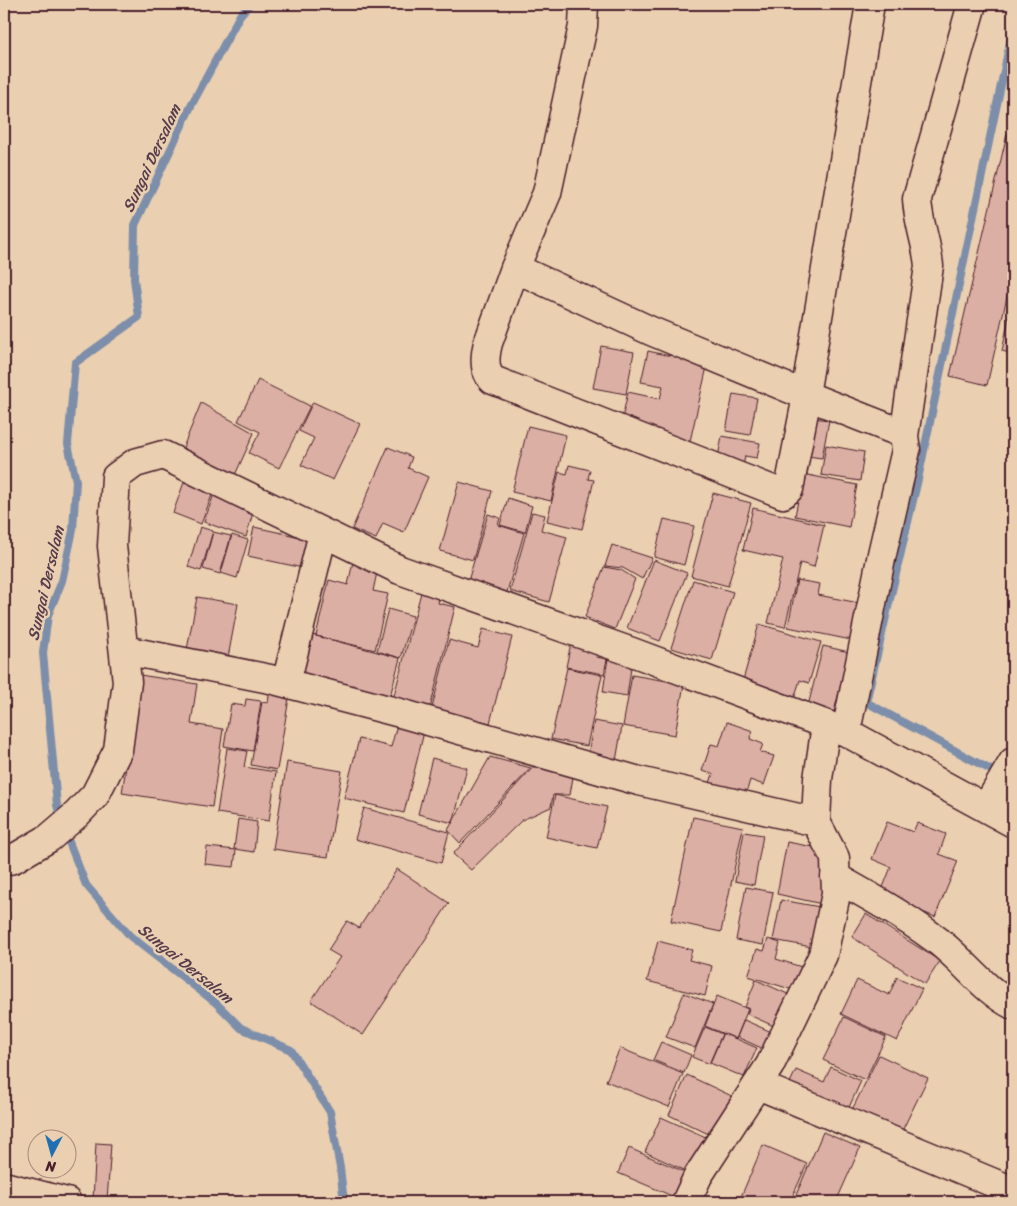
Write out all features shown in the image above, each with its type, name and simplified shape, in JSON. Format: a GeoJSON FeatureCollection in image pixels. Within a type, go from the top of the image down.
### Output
{"type":"FeatureCollection","features":[{"type":"Feature","properties":{"kind":"street"},"geometry":{"type":"LineString","coordinates":[[584,4],[583,26],[547,193],[515,268],[488,343],[486,354],[487,373],[493,380],[783,494],[789,489],[806,395],[870,4]]}},
{"type":"Feature","properties":{"kind":"street"},"geometry":{"type":"LineString","coordinates":[[686,1202],[698,1176],[770,1065],[824,955],[836,894],[835,858],[816,822],[818,779],[836,728],[882,554],[906,450],[904,436],[930,266],[928,250],[918,217],[917,199],[972,4]]}},
{"type":"Feature","properties":{"kind":"street"},"geometry":{"type":"LineString","coordinates":[[515,268],[652,331],[899,432],[904,436]]}},
{"type":"Feature","properties":{"kind":"street"},"geometry":{"type":"LineString","coordinates":[[4,861],[13,859],[48,838],[77,814],[95,795],[118,750],[127,682],[112,546],[116,477],[135,463],[163,455],[400,570],[632,652],[836,728],[991,800],[1013,823]]}},
{"type":"Feature","properties":{"kind":"street"},"geometry":{"type":"LineString","coordinates":[[286,684],[323,533]]}},
{"type":"Feature","properties":{"kind":"street"},"geometry":{"type":"LineString","coordinates":[[124,650],[286,684],[400,713],[638,781],[816,822]]}},
{"type":"Feature","properties":{"kind":"street"},"geometry":{"type":"LineString","coordinates":[[991,800],[1013,763]]}},
{"type":"Feature","properties":{"kind":"street"},"geometry":{"type":"LineString","coordinates":[[835,878],[880,903],[934,938],[953,953],[986,986],[1013,1005]]}},
{"type":"Feature","properties":{"kind":"street"},"geometry":{"type":"LineString","coordinates":[[758,1085],[1013,1191]]}},
{"type":"Feature","properties":{"kind":"street"},"geometry":{"type":"LineString","coordinates":[[4,1186],[67,1202]]}},
{"type":"Feature","properties":{"kind":"building"},"geometry":{"type":"Polygon","coordinates":[[[1007,134],[1013,136],[1013,270],[987,385],[950,376],[1007,134]]]}},
{"type":"Feature","properties":{"kind":"building"},"geometry":{"type":"Polygon","coordinates":[[[1013,298],[1013,354],[1002,351],[1013,298]]]}},
{"type":"Feature","properties":{"kind":"building"},"geometry":{"type":"Polygon","coordinates":[[[601,346],[634,352],[626,394],[593,388],[601,346]]]}},
{"type":"Feature","properties":{"kind":"building"},"geometry":{"type":"Polygon","coordinates":[[[672,348],[709,358],[688,450],[621,423],[628,392],[660,399],[663,386],[641,382],[648,351],[670,356],[672,348]]]}},
{"type":"Feature","properties":{"kind":"building"},"geometry":{"type":"Polygon","coordinates":[[[258,380],[310,406],[279,468],[249,453],[260,432],[238,421],[258,380]]]}},
{"type":"Feature","properties":{"kind":"building"},"geometry":{"type":"Polygon","coordinates":[[[733,394],[757,398],[750,435],[726,431],[733,394]]]}},
{"type":"Feature","properties":{"kind":"building"},"geometry":{"type":"Polygon","coordinates":[[[313,402],[360,424],[333,480],[301,465],[314,438],[299,431],[313,402]]]}},
{"type":"Feature","properties":{"kind":"building"},"geometry":{"type":"Polygon","coordinates":[[[201,403],[254,433],[235,475],[182,450],[201,403]]]}},
{"type":"Feature","properties":{"kind":"building"},"geometry":{"type":"Polygon","coordinates":[[[813,418],[829,420],[822,458],[807,456],[813,418]]]}},
{"type":"Feature","properties":{"kind":"building"},"geometry":{"type":"Polygon","coordinates":[[[528,426],[566,435],[551,501],[512,492],[528,426]]]}},
{"type":"Feature","properties":{"kind":"building"},"geometry":{"type":"Polygon","coordinates":[[[722,436],[760,443],[757,458],[745,456],[742,472],[716,467],[722,436]]]}},
{"type":"Feature","properties":{"kind":"building"},"geometry":{"type":"Polygon","coordinates":[[[826,445],[864,452],[860,481],[821,475],[826,445]]]}},
{"type":"Feature","properties":{"kind":"building"},"geometry":{"type":"Polygon","coordinates":[[[388,447],[412,457],[408,468],[428,477],[404,532],[383,523],[376,539],[352,529],[388,447]]]}},
{"type":"Feature","properties":{"kind":"building"},"geometry":{"type":"Polygon","coordinates":[[[569,465],[590,470],[588,479],[594,480],[582,529],[547,521],[559,472],[567,474],[569,465]]]}},
{"type":"Feature","properties":{"kind":"building"},"geometry":{"type":"Polygon","coordinates":[[[188,471],[217,482],[201,524],[173,513],[188,471]]]}},
{"type":"Feature","properties":{"kind":"building"},"geometry":{"type":"Polygon","coordinates":[[[803,474],[857,485],[849,527],[795,516],[803,474]]]}},
{"type":"Feature","properties":{"kind":"building"},"geometry":{"type":"Polygon","coordinates":[[[459,482],[492,491],[473,560],[440,551],[459,482]]]}},
{"type":"Feature","properties":{"kind":"building"},"geometry":{"type":"Polygon","coordinates":[[[218,483],[256,502],[246,537],[204,522],[218,483]]]}},
{"type":"Feature","properties":{"kind":"building"},"geometry":{"type":"Polygon","coordinates":[[[713,493],[751,503],[728,586],[691,576],[713,493]]]}},
{"type":"Feature","properties":{"kind":"building"},"geometry":{"type":"Polygon","coordinates":[[[508,498],[532,506],[525,532],[500,525],[508,498]]]}},
{"type":"Feature","properties":{"kind":"building"},"geometry":{"type":"Polygon","coordinates":[[[753,508],[824,525],[814,567],[800,563],[785,627],[768,623],[783,559],[743,550],[753,508]]]}},
{"type":"Feature","properties":{"kind":"building"},"geometry":{"type":"Polygon","coordinates":[[[532,512],[545,515],[541,530],[567,537],[549,602],[510,591],[532,512]]]}},
{"type":"Feature","properties":{"kind":"building"},"geometry":{"type":"Polygon","coordinates":[[[488,514],[500,518],[498,525],[524,533],[507,592],[468,581],[488,514]]]}},
{"type":"Feature","properties":{"kind":"building"},"geometry":{"type":"Polygon","coordinates":[[[664,519],[694,526],[684,565],[654,557],[664,519]]]}},
{"type":"Feature","properties":{"kind":"building"},"geometry":{"type":"Polygon","coordinates":[[[200,527],[213,531],[201,571],[188,567],[200,527]]]}},
{"type":"Feature","properties":{"kind":"building"},"geometry":{"type":"Polygon","coordinates":[[[254,527],[319,541],[312,570],[248,556],[254,527]]]}},
{"type":"Feature","properties":{"kind":"building"},"geometry":{"type":"Polygon","coordinates":[[[213,532],[231,536],[220,574],[203,569],[213,532]]]}},
{"type":"Feature","properties":{"kind":"building"},"geometry":{"type":"Polygon","coordinates":[[[232,535],[248,540],[237,578],[221,573],[232,535]]]}},
{"type":"Feature","properties":{"kind":"building"},"geometry":{"type":"Polygon","coordinates":[[[612,545],[652,558],[642,579],[623,568],[605,566],[612,545]]]}},
{"type":"Feature","properties":{"kind":"building"},"geometry":{"type":"Polygon","coordinates":[[[355,552],[379,563],[373,591],[388,594],[375,650],[316,636],[329,580],[348,585],[355,552]]]}},
{"type":"Feature","properties":{"kind":"building"},"geometry":{"type":"Polygon","coordinates":[[[654,560],[687,573],[660,641],[627,628],[654,560]]]}},
{"type":"Feature","properties":{"kind":"building"},"geometry":{"type":"Polygon","coordinates":[[[604,567],[621,570],[635,579],[615,629],[585,617],[604,567]]]}},
{"type":"Feature","properties":{"kind":"building"},"geometry":{"type":"Polygon","coordinates":[[[693,580],[733,592],[712,660],[671,648],[693,580]]]}},
{"type":"Feature","properties":{"kind":"building"},"geometry":{"type":"Polygon","coordinates":[[[797,580],[820,584],[818,595],[859,603],[851,640],[788,627],[797,580]]]}},
{"type":"Feature","properties":{"kind":"building"},"geometry":{"type":"Polygon","coordinates":[[[424,581],[442,587],[438,603],[455,607],[428,717],[391,707],[424,581]]]}},
{"type":"Feature","properties":{"kind":"building"},"geometry":{"type":"Polygon","coordinates":[[[197,597],[238,604],[226,668],[185,660],[197,597]]]}},
{"type":"Feature","properties":{"kind":"building"},"geometry":{"type":"Polygon","coordinates":[[[388,609],[413,616],[401,658],[377,651],[388,609]]]}},
{"type":"Feature","properties":{"kind":"building"},"geometry":{"type":"Polygon","coordinates":[[[759,624],[821,642],[809,683],[800,680],[793,702],[741,687],[759,624]]]}},
{"type":"Feature","properties":{"kind":"building"},"geometry":{"type":"Polygon","coordinates":[[[483,629],[512,637],[490,723],[432,708],[449,640],[478,648],[483,629]]]}},
{"type":"Feature","properties":{"kind":"building"},"geometry":{"type":"Polygon","coordinates":[[[313,635],[400,658],[387,708],[300,685],[313,635]]]}},
{"type":"Feature","properties":{"kind":"building"},"geometry":{"type":"Polygon","coordinates":[[[572,638],[599,644],[596,657],[607,659],[604,674],[566,667],[572,638]]]}},
{"type":"Feature","properties":{"kind":"building"},"geometry":{"type":"Polygon","coordinates":[[[823,646],[849,652],[832,720],[806,714],[823,646]]]}},
{"type":"Feature","properties":{"kind":"building"},"geometry":{"type":"Polygon","coordinates":[[[609,651],[633,654],[627,696],[603,692],[609,651]]]}},
{"type":"Feature","properties":{"kind":"building"},"geometry":{"type":"Polygon","coordinates":[[[567,668],[602,675],[587,746],[551,739],[567,668]]]}},
{"type":"Feature","properties":{"kind":"building"},"geometry":{"type":"Polygon","coordinates":[[[140,675],[197,684],[191,724],[223,729],[212,807],[122,793],[140,675]]]}},
{"type":"Feature","properties":{"kind":"building"},"geometry":{"type":"Polygon","coordinates":[[[632,675],[684,684],[675,735],[623,726],[632,675]]]}},
{"type":"Feature","properties":{"kind":"building"},"geometry":{"type":"Polygon","coordinates":[[[270,689],[290,692],[277,770],[251,765],[262,702],[268,703],[270,689]]]}},
{"type":"Feature","properties":{"kind":"building"},"geometry":{"type":"Polygon","coordinates":[[[246,699],[261,701],[253,751],[224,746],[231,704],[245,706],[246,699]]]}},
{"type":"Feature","properties":{"kind":"building"},"geometry":{"type":"Polygon","coordinates":[[[594,721],[622,726],[614,773],[586,766],[594,721]]]}},
{"type":"Feature","properties":{"kind":"building"},"geometry":{"type":"Polygon","coordinates":[[[727,722],[753,731],[750,739],[763,744],[760,752],[774,756],[764,785],[750,780],[743,804],[706,795],[713,774],[702,771],[711,744],[719,746],[727,722]]]}},
{"type":"Feature","properties":{"kind":"building"},"geometry":{"type":"Polygon","coordinates":[[[397,725],[424,732],[404,813],[344,798],[359,739],[391,747],[397,725]]]}},
{"type":"Feature","properties":{"kind":"building"},"geometry":{"type":"Polygon","coordinates":[[[227,748],[247,751],[244,767],[276,772],[269,821],[217,813],[227,748]]]}},
{"type":"Feature","properties":{"kind":"building"},"geometry":{"type":"Polygon","coordinates":[[[490,757],[531,768],[460,843],[448,830],[490,757]]]}},
{"type":"Feature","properties":{"kind":"building"},"geometry":{"type":"Polygon","coordinates":[[[432,758],[467,768],[453,823],[418,814],[432,758]]]}},
{"type":"Feature","properties":{"kind":"building"},"geometry":{"type":"Polygon","coordinates":[[[287,762],[342,771],[328,857],[273,849],[287,762]]]}},
{"type":"Feature","properties":{"kind":"building"},"geometry":{"type":"Polygon","coordinates":[[[537,763],[574,771],[570,795],[553,795],[551,807],[522,820],[471,870],[453,854],[537,763]]]}},
{"type":"Feature","properties":{"kind":"building"},"geometry":{"type":"Polygon","coordinates":[[[555,795],[607,807],[597,848],[546,837],[555,795]]]}},
{"type":"Feature","properties":{"kind":"building"},"geometry":{"type":"Polygon","coordinates":[[[364,808],[449,832],[441,863],[355,839],[364,808]]]}},
{"type":"Feature","properties":{"kind":"building"},"geometry":{"type":"Polygon","coordinates":[[[693,817],[743,827],[721,932],[671,921],[693,817]]]}},
{"type":"Feature","properties":{"kind":"building"},"geometry":{"type":"Polygon","coordinates":[[[238,819],[257,822],[254,852],[234,849],[238,819]]]}},
{"type":"Feature","properties":{"kind":"building"},"geometry":{"type":"Polygon","coordinates":[[[887,822],[913,832],[917,823],[946,834],[939,854],[958,861],[935,917],[880,895],[891,867],[872,859],[887,822]]]}},
{"type":"Feature","properties":{"kind":"building"},"geometry":{"type":"Polygon","coordinates":[[[744,832],[763,835],[754,885],[735,881],[744,832]]]}},
{"type":"Feature","properties":{"kind":"building"},"geometry":{"type":"Polygon","coordinates":[[[787,842],[829,850],[831,906],[777,894],[787,842]]]}},
{"type":"Feature","properties":{"kind":"building"},"geometry":{"type":"Polygon","coordinates":[[[207,847],[236,850],[234,867],[205,864],[207,847]]]}},
{"type":"Feature","properties":{"kind":"building"},"geometry":{"type":"Polygon","coordinates":[[[397,869],[449,903],[363,1035],[311,1001],[340,957],[328,950],[347,921],[359,928],[397,869]]]}},
{"type":"Feature","properties":{"kind":"building"},"geometry":{"type":"Polygon","coordinates":[[[746,887],[773,892],[763,945],[736,940],[746,887]]]}},
{"type":"Feature","properties":{"kind":"building"},"geometry":{"type":"Polygon","coordinates":[[[781,900],[831,909],[823,949],[773,940],[781,900]]]}},
{"type":"Feature","properties":{"kind":"building"},"geometry":{"type":"Polygon","coordinates":[[[866,914],[940,961],[925,984],[852,937],[866,914]]]}},
{"type":"Feature","properties":{"kind":"building"},"geometry":{"type":"Polygon","coordinates":[[[768,939],[780,943],[776,959],[808,969],[800,992],[748,976],[757,949],[764,951],[768,939]]]}},
{"type":"Feature","properties":{"kind":"building"},"geometry":{"type":"Polygon","coordinates":[[[658,941],[692,950],[689,960],[712,966],[705,996],[647,981],[658,941]]]}},
{"type":"Feature","properties":{"kind":"building"},"geometry":{"type":"Polygon","coordinates":[[[897,977],[922,989],[897,1041],[841,1014],[857,980],[889,995],[897,977]]]}},
{"type":"Feature","properties":{"kind":"building"},"geometry":{"type":"Polygon","coordinates":[[[756,980],[790,995],[776,1027],[747,1014],[749,1009],[745,1007],[756,980]]]}},
{"type":"Feature","properties":{"kind":"building"},"geometry":{"type":"Polygon","coordinates":[[[684,993],[713,1004],[695,1048],[666,1037],[684,993]]]}},
{"type":"Feature","properties":{"kind":"building"},"geometry":{"type":"Polygon","coordinates":[[[717,996],[748,1009],[736,1039],[705,1026],[717,996]]]}},
{"type":"Feature","properties":{"kind":"building"},"geometry":{"type":"Polygon","coordinates":[[[844,1017],[886,1037],[865,1080],[823,1060],[844,1017]]]}},
{"type":"Feature","properties":{"kind":"building"},"geometry":{"type":"Polygon","coordinates":[[[744,1020],[783,1037],[775,1054],[737,1037],[744,1020]]]}},
{"type":"Feature","properties":{"kind":"building"},"geometry":{"type":"Polygon","coordinates":[[[705,1027],[722,1034],[709,1064],[692,1057],[705,1027]]]}},
{"type":"Feature","properties":{"kind":"building"},"geometry":{"type":"Polygon","coordinates":[[[723,1033],[757,1048],[744,1077],[710,1063],[723,1033]]]}},
{"type":"Feature","properties":{"kind":"building"},"geometry":{"type":"Polygon","coordinates":[[[661,1042],[691,1055],[684,1073],[653,1060],[661,1042]]]}},
{"type":"Feature","properties":{"kind":"building"},"geometry":{"type":"Polygon","coordinates":[[[620,1048],[683,1074],[669,1107],[606,1081],[620,1048]]]}},
{"type":"Feature","properties":{"kind":"building"},"geometry":{"type":"Polygon","coordinates":[[[879,1055],[928,1078],[899,1137],[850,1114],[879,1055]]]}},
{"type":"Feature","properties":{"kind":"building"},"geometry":{"type":"Polygon","coordinates":[[[831,1067],[861,1081],[845,1116],[787,1089],[796,1070],[824,1082],[831,1067]]]}},
{"type":"Feature","properties":{"kind":"building"},"geometry":{"type":"Polygon","coordinates":[[[687,1075],[738,1099],[719,1139],[669,1115],[687,1075]]]}},
{"type":"Feature","properties":{"kind":"building"},"geometry":{"type":"Polygon","coordinates":[[[661,1117],[719,1143],[697,1176],[645,1152],[661,1117]]]}},
{"type":"Feature","properties":{"kind":"building"},"geometry":{"type":"Polygon","coordinates":[[[823,1132],[860,1148],[836,1202],[793,1202],[823,1132]]]}},
{"type":"Feature","properties":{"kind":"building"},"geometry":{"type":"Polygon","coordinates":[[[96,1143],[111,1144],[107,1201],[93,1200],[96,1143]]]}},
{"type":"Feature","properties":{"kind":"building"},"geometry":{"type":"Polygon","coordinates":[[[763,1145],[807,1164],[790,1202],[748,1202],[740,1199],[763,1145]]]}},
{"type":"Feature","properties":{"kind":"building"},"geometry":{"type":"Polygon","coordinates":[[[629,1148],[694,1176],[684,1201],[618,1173],[629,1148]]]}},
{"type":"Feature","properties":{"kind":"waterway","name":"Sungai Dersalam"},"geometry":{"type":"LineString","coordinates":[[62,821],[57,805],[43,653],[48,615],[62,581],[73,530],[76,481],[68,444],[75,363],[139,317],[134,279],[135,225],[192,104],[240,15],[250,4]]}},
{"type":"Feature","properties":{"kind":"waterway"},"geometry":{"type":"LineString","coordinates":[[1000,775],[866,702],[918,479],[1013,28]]}},
{"type":"Feature","properties":{"kind":"waterway","name":"Sungai Dersalam"},"geometry":{"type":"LineString","coordinates":[[65,832],[86,885],[130,936],[215,1002],[241,1028],[291,1050],[330,1112],[344,1202]]}}]}
